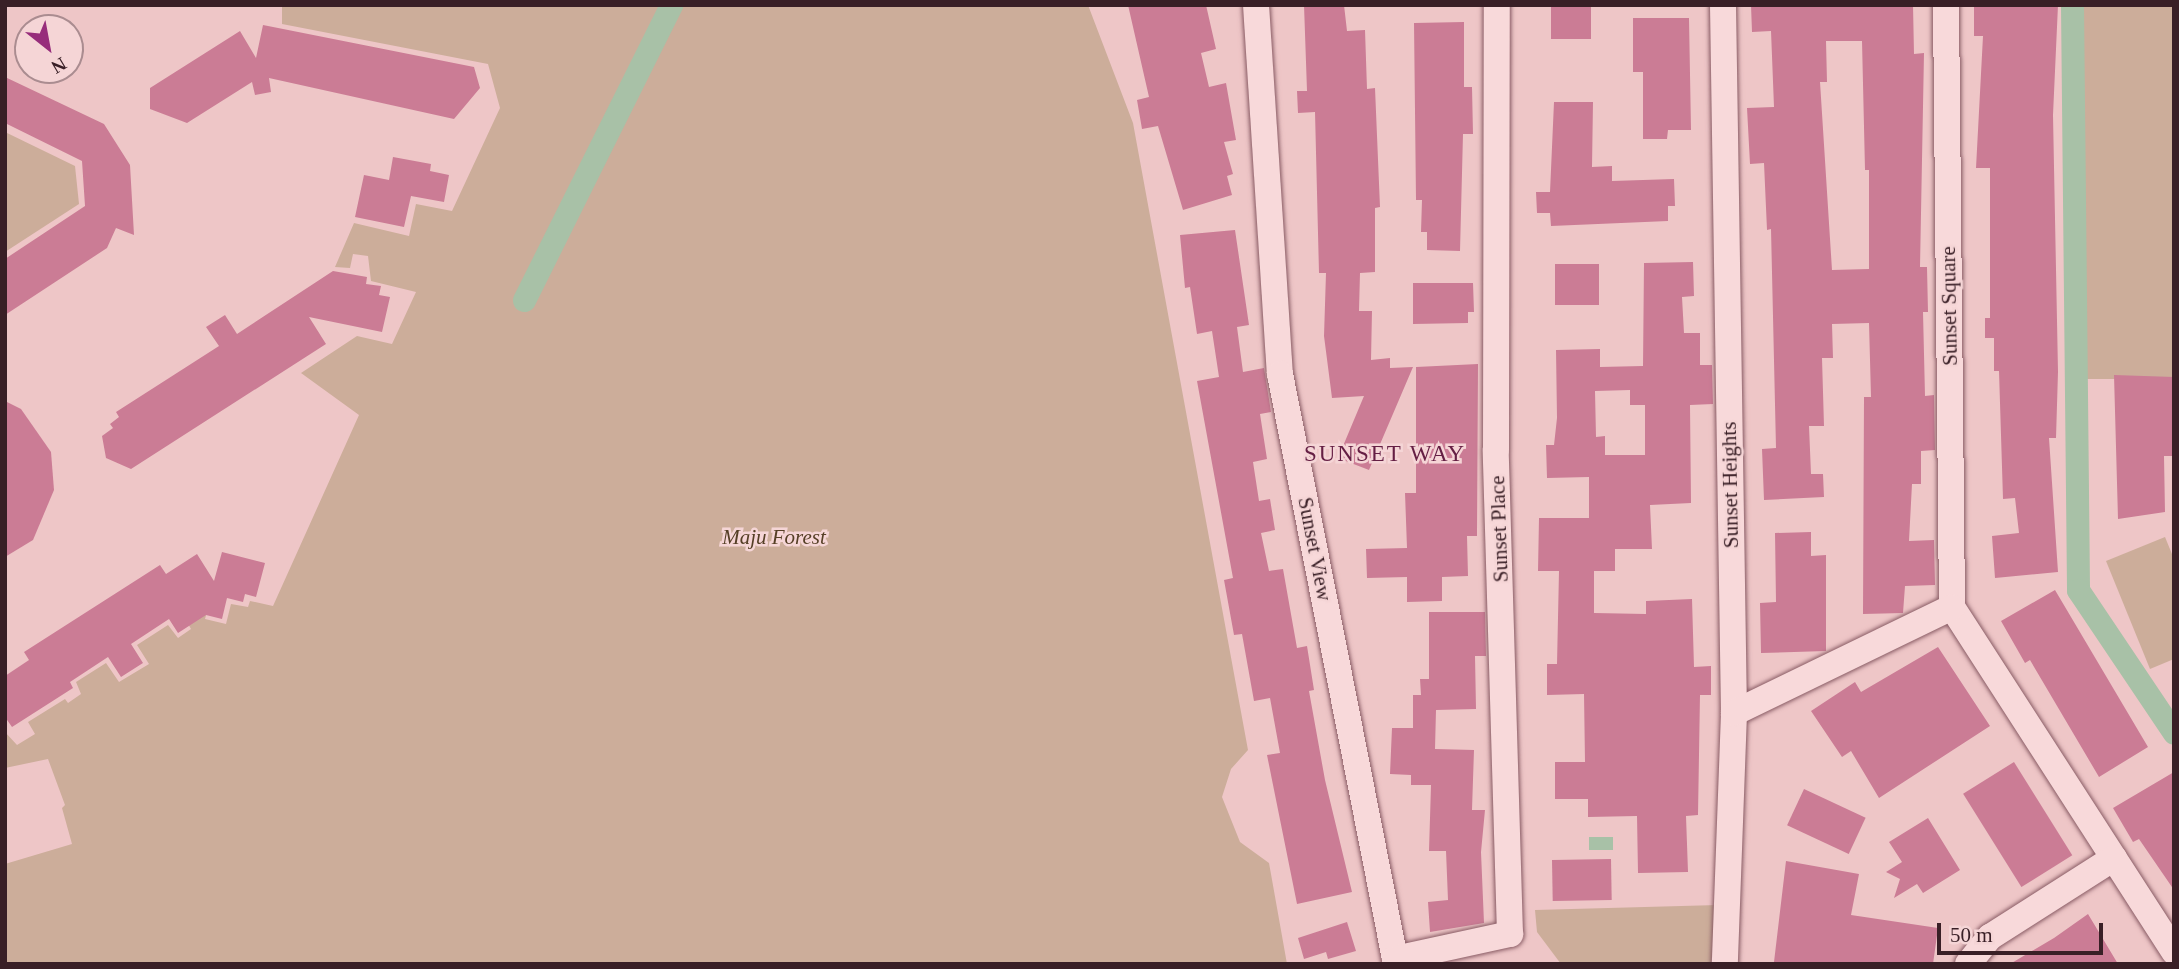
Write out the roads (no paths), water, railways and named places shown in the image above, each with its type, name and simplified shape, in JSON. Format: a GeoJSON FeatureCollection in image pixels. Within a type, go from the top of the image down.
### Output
{"type":"FeatureCollection","features":[{"type":"Feature","properties":{"kind":"street","name":"Sunset View"},"geometry":{"type":"LineString","coordinates":[[1256,5],[1280,374],[1395,961]]}},
{"type":"Feature","properties":{"kind":"street","name":"Sunset Place"},"geometry":{"type":"LineString","coordinates":[[1395,961],[1510,934],[1496,450],[1497,5]]}},
{"type":"Feature","properties":{"kind":"street","name":"Sunset Heights"},"geometry":{"type":"LineString","coordinates":[[1723,5],[1734,713],[1725,964]]}},
{"type":"Feature","properties":{"kind":"street","name":"Sunset Square"},"geometry":{"type":"LineString","coordinates":[[1946,5],[1952,607]]}},
{"type":"Feature","properties":{"kind":"street"},"geometry":{"type":"LineString","coordinates":[[1734,713],[1952,607],[2174,952]]}},
{"type":"Feature","properties":{"kind":"street"},"geometry":{"type":"LineString","coordinates":[[1968,964],[1990,937],[2114,858]]}},
{"type":"Feature","properties":{"kind":"waterway"},"geometry":{"type":"LineString","coordinates":[[524,300],[671,5]]}},
{"type":"Feature","properties":{"kind":"waterway"},"geometry":{"type":"LineString","coordinates":[[2072,5],[2078,590],[2174,733]]}},
{"type":"Feature","properties":{"kind":"district","name":"SUNSET WAY"},"geometry":{"type":"Point","coordinates":[1385,454]}},
{"type":"Feature","properties":{"kind":"park label","name":"Maju Forest"},"geometry":{"type":"Point","coordinates":[774,537]}}]}
